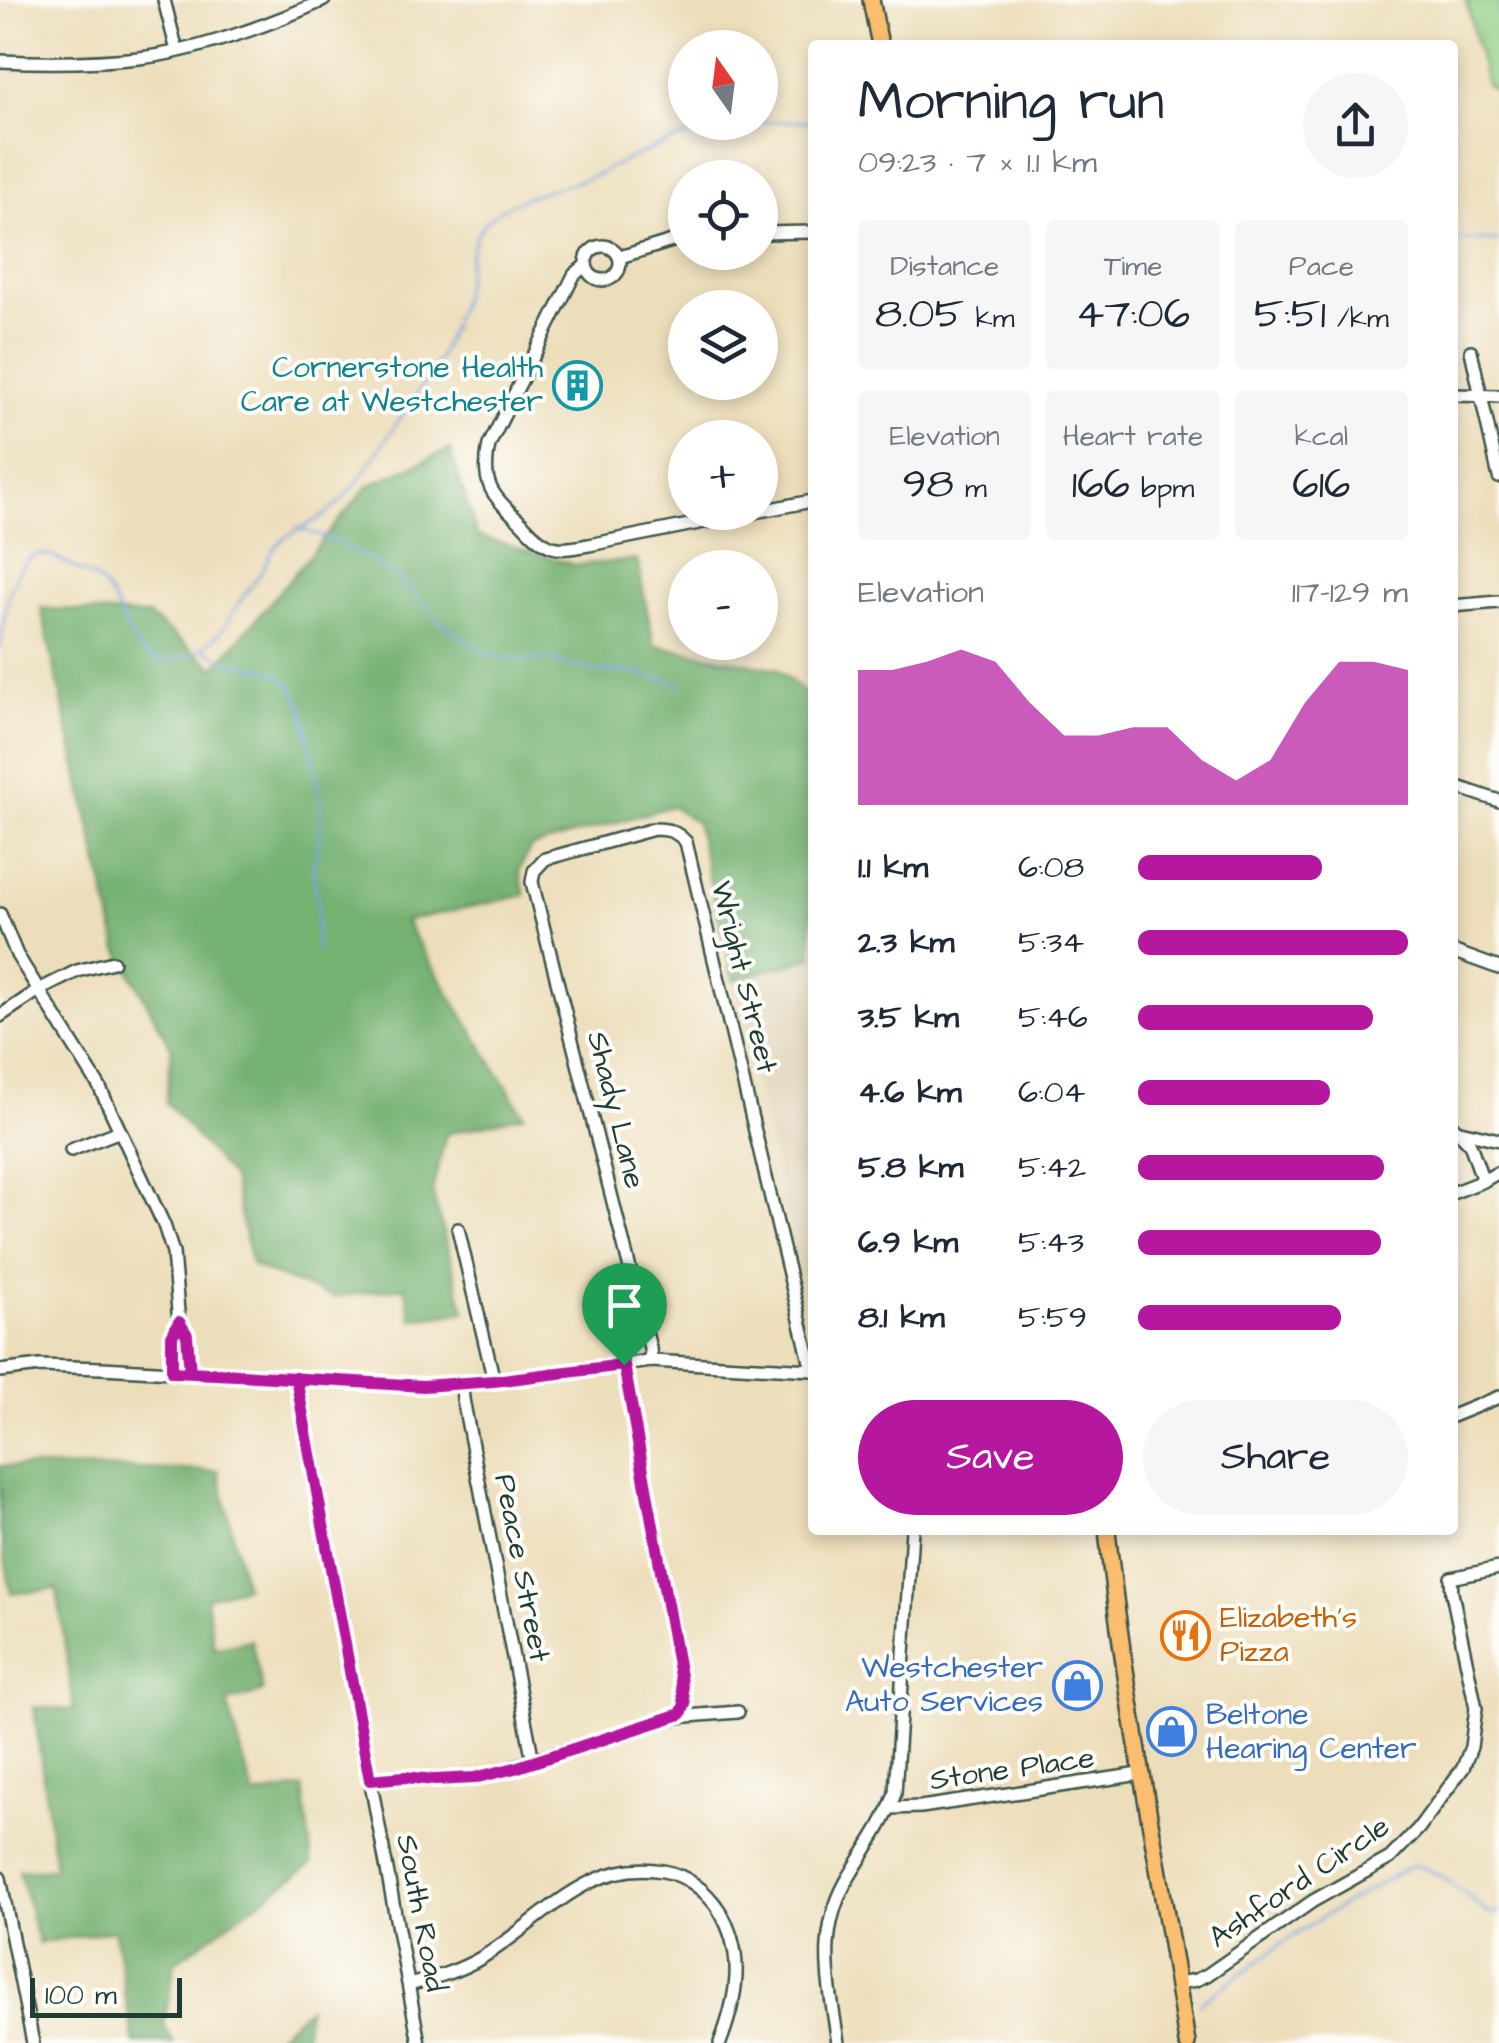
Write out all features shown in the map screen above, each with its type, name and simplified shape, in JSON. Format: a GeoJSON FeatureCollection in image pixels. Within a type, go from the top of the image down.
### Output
{"type":"FeatureCollection","features":[{"type":"Feature","properties":{"kind":"main road"},"geometry":{"type":"LineString","coordinates":[[871,0],[879,40]]}},
{"type":"Feature","properties":{"kind":"main road"},"geometry":{"type":"LineString","coordinates":[[1108,1535],[1116,1620],[1140,1774],[1187,2043]]}},
{"type":"Feature","properties":{"kind":"street"},"geometry":{"type":"LineString","coordinates":[[164,0],[177,51]]}},
{"type":"Feature","properties":{"kind":"street"},"geometry":{"type":"LineString","coordinates":[[0,61],[143,58],[264,24],[324,0]]}},
{"type":"Feature","properties":{"kind":"street"},"geometry":{"type":"LineString","coordinates":[[778,232],[808,232]]}},
{"type":"Feature","properties":{"kind":"street"},"geometry":{"type":"LineString","coordinates":[[620,257],[668,242]]}},
{"type":"Feature","properties":{"kind":"street"},"geometry":{"type":"LineString","coordinates":[[597,246],[613,248],[620,257],[616,274],[607,280],[596,278],[586,266],[588,254],[597,246]]}},
{"type":"Feature","properties":{"kind":"street"},"geometry":{"type":"LineString","coordinates":[[586,266],[574,276],[490,444],[486,479],[494,497],[550,546],[600,543],[668,530]]}},
{"type":"Feature","properties":{"kind":"street"},"geometry":{"type":"LineString","coordinates":[[1470,351],[1499,477]]}},
{"type":"Feature","properties":{"kind":"street"},"geometry":{"type":"LineString","coordinates":[[1458,395],[1499,396]]}},
{"type":"Feature","properties":{"kind":"street"},"geometry":{"type":"LineString","coordinates":[[778,508],[808,502]]}},
{"type":"Feature","properties":{"kind":"street"},"geometry":{"type":"LineString","coordinates":[[1458,605],[1499,602]]}},
{"type":"Feature","properties":{"kind":"street"},"geometry":{"type":"LineString","coordinates":[[1458,788],[1499,801]]}},
{"type":"Feature","properties":{"kind":"street","name":"Wright Street"},"geometry":{"type":"LineString","coordinates":[[534,871],[545,859],[654,830],[677,832],[686,842],[808,1353]]}},
{"type":"Feature","properties":{"kind":"street","name":"Shady Lane"},"geometry":{"type":"LineString","coordinates":[[534,871],[532,882],[651,1360]]}},
{"type":"Feature","properties":{"kind":"street"},"geometry":{"type":"LineString","coordinates":[[0,914],[17,955],[99,1086],[164,1225],[173,1253],[179,1322],[187,1335],[190,1372]]}},
{"type":"Feature","properties":{"kind":"street"},"geometry":{"type":"LineString","coordinates":[[1458,953],[1499,968]]}},
{"type":"Feature","properties":{"kind":"street"},"geometry":{"type":"LineString","coordinates":[[0,1016],[77,970],[113,962]]}},
{"type":"Feature","properties":{"kind":"street"},"geometry":{"type":"LineString","coordinates":[[1458,1129],[1499,1140]]}},
{"type":"Feature","properties":{"kind":"street"},"geometry":{"type":"LineString","coordinates":[[71,1150],[120,1131]]}},
{"type":"Feature","properties":{"kind":"street"},"geometry":{"type":"LineString","coordinates":[[1458,1131],[1476,1157],[1484,1182]]}},
{"type":"Feature","properties":{"kind":"street"},"geometry":{"type":"LineString","coordinates":[[1458,1190],[1484,1182],[1499,1172]]}},
{"type":"Feature","properties":{"kind":"street"},"geometry":{"type":"LineString","coordinates":[[458,1229],[494,1381]]}},
{"type":"Feature","properties":{"kind":"street"},"geometry":{"type":"LineString","coordinates":[[172,1372],[172,1336],[179,1322]]}},
{"type":"Feature","properties":{"kind":"street"},"geometry":{"type":"LineString","coordinates":[[0,1371],[40,1366],[423,1386],[494,1381],[651,1360],[808,1370]]}},
{"type":"Feature","properties":{"kind":"street"},"geometry":{"type":"LineString","coordinates":[[370,1780],[474,1778],[681,1714],[685,1704],[624,1365]]}},
{"type":"Feature","properties":{"kind":"street","name":"South Road"},"geometry":{"type":"LineString","coordinates":[[296,1378],[420,2043]]}},
{"type":"Feature","properties":{"kind":"street","name":"Peace Street"},"geometry":{"type":"LineString","coordinates":[[462,1384],[533,1761]]}},
{"type":"Feature","properties":{"kind":"street"},"geometry":{"type":"LineString","coordinates":[[1458,1414],[1499,1397]]}},
{"type":"Feature","properties":{"kind":"street"},"geometry":{"type":"LineString","coordinates":[[838,2043],[826,1950],[841,1892],[880,1829],[895,1793],[912,1535]]}},
{"type":"Feature","properties":{"kind":"street","name":"Ashford Circle"},"geometry":{"type":"LineString","coordinates":[[1178,1984],[1207,1975],[1303,1906],[1390,1858],[1418,1829],[1452,1784],[1471,1748],[1476,1708],[1450,1578],[1499,1568]]}},
{"type":"Feature","properties":{"kind":"street"},"geometry":{"type":"LineString","coordinates":[[675,1717],[738,1712]]}},
{"type":"Feature","properties":{"kind":"street","name":"Stone Place"},"geometry":{"type":"LineString","coordinates":[[890,1808],[921,1808],[1140,1774]]}},
{"type":"Feature","properties":{"kind":"street"},"geometry":{"type":"LineString","coordinates":[[409,1984],[464,1968],[556,1902],[611,1873],[666,1872],[690,1881],[706,1894],[734,1945],[734,2008],[720,2043]]}},
{"type":"Feature","properties":{"kind":"street"},"geometry":{"type":"LineString","coordinates":[[0,1878],[32,2043]]}},
{"type":"Feature","properties":{"kind":"shaded area"},"geometry":{"type":"Polygon","coordinates":[[[808,958],[808,1312],[733,980],[808,958]]]}},
{"type":"Feature","properties":{"kind":"green space"},"geometry":{"type":"Polygon","coordinates":[[[1466,0],[1499,0],[1499,93],[1486,84],[1466,0]]]}},
{"type":"Feature","properties":{"kind":"green space"},"geometry":{"type":"Polygon","coordinates":[[[450,449],[477,536],[575,565],[637,560],[654,645],[668,648],[668,660],[731,660],[777,669],[808,696],[808,958],[733,980],[696,822],[672,806],[531,847],[519,870],[525,895],[405,921],[524,1115],[446,1134],[432,1191],[465,1312],[412,1319],[405,1287],[332,1297],[252,1266],[232,1178],[166,1102],[172,1049],[118,949],[41,608],[149,616],[215,668],[368,486],[450,449]]]}},
{"type":"Feature","properties":{"kind":"green space"},"geometry":{"type":"Polygon","coordinates":[[[0,1466],[218,1471],[245,1587],[206,1597],[214,1648],[251,1640],[263,1692],[227,1702],[254,1796],[303,1788],[312,1864],[175,1962],[164,2026],[174,2043],[134,2043],[114,1930],[38,1943],[19,1871],[55,1869],[34,1707],[74,1710],[57,1589],[11,1594],[0,1528],[0,1466]]]}},
{"type":"Feature","properties":{"kind":"green space"},"geometry":{"type":"Polygon","coordinates":[[[308,2008],[303,2043],[267,2043],[308,2008]]]}},
{"type":"Feature","properties":{"kind":"waterway"},"geometry":{"type":"LineString","coordinates":[[778,122],[808,121]]}},
{"type":"Feature","properties":{"kind":"waterway"},"geometry":{"type":"LineString","coordinates":[[0,648],[14,581],[28,559],[38,555],[61,560],[100,583],[135,642],[153,659],[173,660],[205,646],[223,629],[276,546],[327,513],[353,487],[416,396],[444,347],[463,292],[472,248],[489,219],[526,197],[594,176],[676,140]]}},
{"type":"Feature","properties":{"kind":"waterway"},"geometry":{"type":"LineString","coordinates":[[1458,239],[1499,241]]}},
{"type":"Feature","properties":{"kind":"waterway"},"geometry":{"type":"LineString","coordinates":[[298,528],[371,560],[405,583],[446,627],[492,656],[529,661],[548,658],[599,672],[637,673],[684,685]]}},
{"type":"Feature","properties":{"kind":"waterway"},"geometry":{"type":"LineString","coordinates":[[205,649],[223,659],[276,673],[292,686],[303,708],[320,796],[320,840],[313,868],[318,906],[316,952]]}},
{"type":"Feature","properties":{"kind":"waterway"},"geometry":{"type":"LineString","coordinates":[[1200,2003],[1286,1941],[1412,1865],[1442,1877],[1488,1914],[1499,1913]]}},
{"type":"Feature","properties":{"kind":"place","name":"Cornerstone Health Care at Westchester"},"geometry":{"type":"Point","coordinates":[578,385]}},
{"type":"Feature","properties":{"kind":"place","name":"Elizabeth's Pizza"},"geometry":{"type":"Point","coordinates":[1185,1635]}},
{"type":"Feature","properties":{"kind":"place","name":"Westchester Auto Services"},"geometry":{"type":"Point","coordinates":[1078,1685]}},
{"type":"Feature","properties":{"kind":"place","name":"Beltone Hearing Center"},"geometry":{"type":"Point","coordinates":[1171,1732]}},
{"type":"Feature","properties":{"kind":"route"},"geometry":{"type":"LineString","coordinates":[[624,1365],[423,1386],[296,1378],[190,1372],[187,1335],[179,1322],[172,1336],[172,1372],[296,1378],[370,1780],[474,1778],[681,1714],[685,1704],[624,1365]]}}]}
